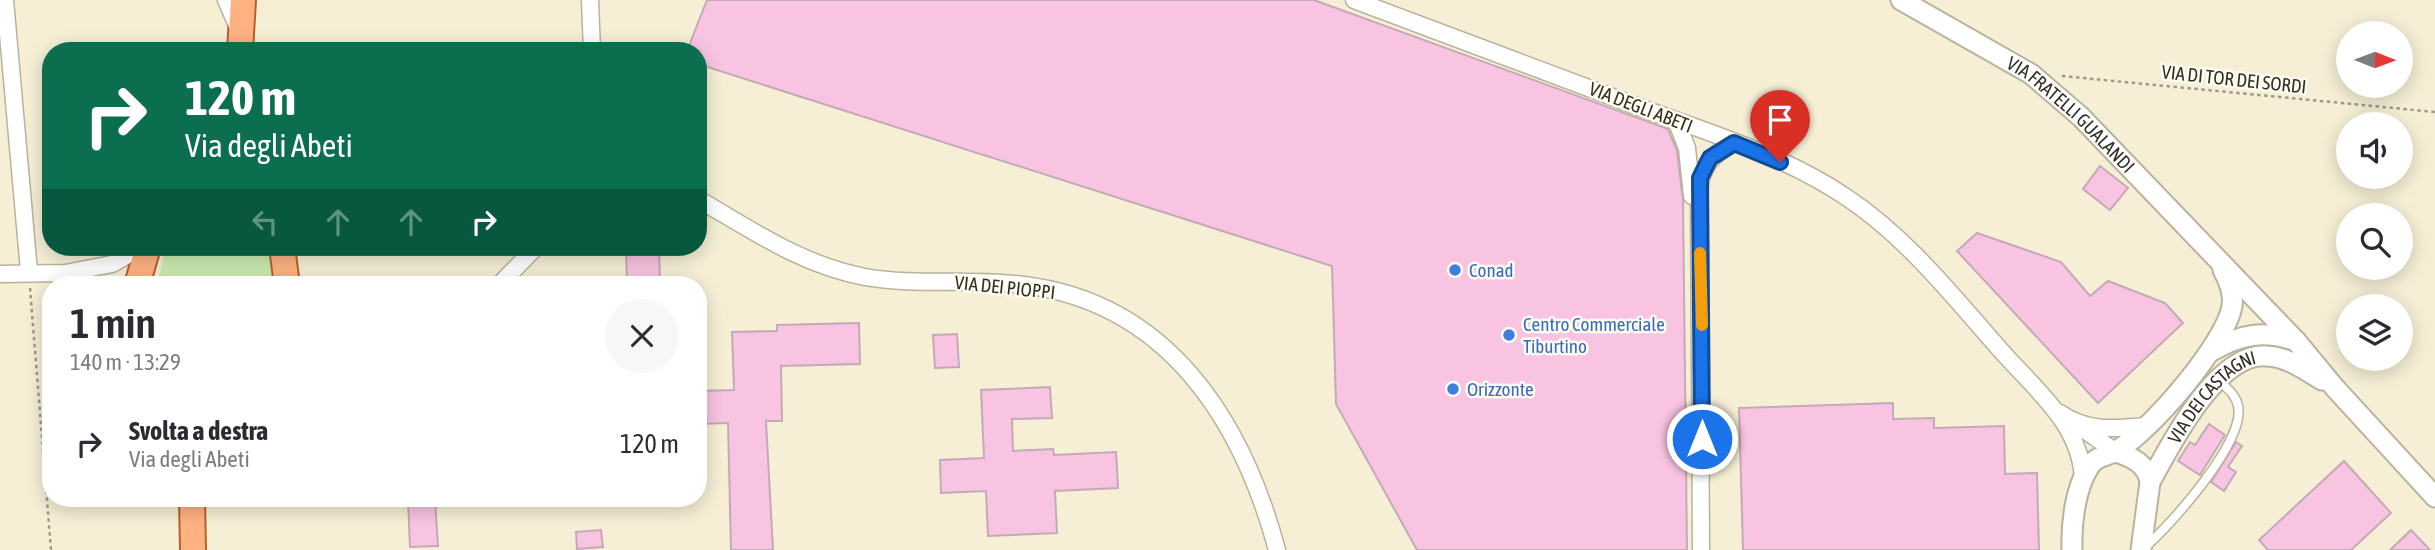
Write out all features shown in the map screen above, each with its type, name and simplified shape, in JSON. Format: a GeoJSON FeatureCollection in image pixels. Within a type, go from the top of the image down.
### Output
{"type":"FeatureCollection","features":[{"type":"Feature","properties":{"kind":"main road"},"geometry":{"type":"LineString","coordinates":[[241,42],[243,0]]}},
{"type":"Feature","properties":{"kind":"main road"},"geometry":{"type":"LineString","coordinates":[[140,276],[145,256]]}},
{"type":"Feature","properties":{"kind":"main road"},"geometry":{"type":"LineString","coordinates":[[284,256],[288,276]]}},
{"type":"Feature","properties":{"kind":"main road"},"geometry":{"type":"LineString","coordinates":[[192,507],[192,550]]}},
{"type":"Feature","properties":{"kind":"street"},"geometry":{"type":"LineString","coordinates":[[5,0],[29,271]]}},
{"type":"Feature","properties":{"kind":"street"},"geometry":{"type":"LineString","coordinates":[[226,0],[241,42]]}},
{"type":"Feature","properties":{"kind":"street"},"geometry":{"type":"LineString","coordinates":[[590,0],[593,42]]}},
{"type":"Feature","properties":{"kind":"street","name":"VIA DEGLI ABETI"},"geometry":{"type":"LineString","coordinates":[[1354,0],[1734,143],[1814,178],[1876,219],[1925,267],[2050,405],[2076,439],[2082,457],[2083,483]]}},
{"type":"Feature","properties":{"kind":"street","name":"VIA FRATELLI GUALANDI"},"geometry":{"type":"LineString","coordinates":[[1900,0],[2031,74],[2081,117],[2297,341],[2334,388]]}},
{"type":"Feature","properties":{"kind":"street"},"geometry":{"type":"LineString","coordinates":[[1676,120],[1687,148],[1700,244]]}},
{"type":"Feature","properties":{"kind":"street"},"geometry":{"type":"LineString","coordinates":[[1689,170],[1700,143],[1718,137]]}},
{"type":"Feature","properties":{"kind":"street"},"geometry":{"type":"LineString","coordinates":[[1702,550],[1699,190],[1704,168],[1719,151],[1734,143]]}},
{"type":"Feature","properties":{"kind":"street","name":"VIA DEI PIOPPI"},"geometry":{"type":"LineString","coordinates":[[707,205],[771,244],[839,270],[888,280],[975,281],[1042,287],[1097,303],[1128,318],[1155,338],[1205,391],[1228,425],[1255,483],[1277,550]]}},
{"type":"Feature","properties":{"kind":"street"},"geometry":{"type":"LineString","coordinates":[[0,274],[29,271],[65,273],[112,264],[126,256]]}},
{"type":"Feature","properties":{"kind":"street"},"geometry":{"type":"LineString","coordinates":[[508,276],[527,256]]}},
{"type":"Feature","properties":{"kind":"street","name":"VIA DEI CASTAGNI"},"geometry":{"type":"LineString","coordinates":[[2072,550],[2077,498],[2089,467],[2100,456],[2116,452],[2145,426],[2212,351],[2232,303],[2231,288],[2218,260]]}},
{"type":"Feature","properties":{"kind":"street"},"geometry":{"type":"LineString","coordinates":[[65,273],[72,276]]}},
{"type":"Feature","properties":{"kind":"street","name":"VIA DEI CASTAGNI"},"geometry":{"type":"LineString","coordinates":[[2212,351],[2249,335],[2276,335],[2297,341]]}},
{"type":"Feature","properties":{"kind":"street","name":"VIA DEI CASTAGNI"},"geometry":{"type":"LineString","coordinates":[[2141,550],[2150,482],[2191,414],[2218,380],[2244,359],[2268,356],[2292,363],[2334,388]]}},
{"type":"Feature","properties":{"kind":"street"},"geometry":{"type":"LineString","coordinates":[[2334,388],[2435,497]]}},
{"type":"Feature","properties":{"kind":"street","name":"VIA DEGLI ABETI"},"geometry":{"type":"LineString","coordinates":[[2050,405],[2116,452]]}},
{"type":"Feature","properties":{"kind":"street","name":"VIA DEGLI ABETI"},"geometry":{"type":"LineString","coordinates":[[2071,420],[2107,430],[2145,426]]}},
{"type":"Feature","properties":{"kind":"street"},"geometry":{"type":"LineString","coordinates":[[2116,452],[2132,457],[2149,472],[2150,482]]}},
{"type":"Feature","properties":{"kind":"lane"},"geometry":{"type":"LineString","coordinates":[[2141,550],[2196,495],[2236,429],[2238,407],[2233,394],[2218,380]]}},
{"type":"Feature","properties":{"kind":"path","name":"VIA DI TOR DEI SORDI"},"geometry":{"type":"LineString","coordinates":[[2031,74],[2435,112]]}},
{"type":"Feature","properties":{"kind":"path"},"geometry":{"type":"LineString","coordinates":[[29,271],[42,436]]}},
{"type":"Feature","properties":{"kind":"path"},"geometry":{"type":"LineString","coordinates":[[48,507],[51,550]]}},
{"type":"Feature","properties":{"kind":"green space"},"geometry":{"type":"Polygon","coordinates":[[[164,256],[270,256],[274,269],[273,276],[159,276],[164,256]]]}},
{"type":"Feature","properties":{"kind":"building","name":"Centro Commerciale Tiburtino"},"geometry":{"type":"Polygon","coordinates":[[[707,0],[1314,0],[1668,129],[1677,151],[1683,200],[1687,550],[1417,550],[1336,404],[1332,266],[707,67],[707,42],[691,42],[707,0]]]}},
{"type":"Feature","properties":{"kind":"building"},"geometry":{"type":"Polygon","coordinates":[[[2100,166],[2128,188],[2110,210],[2083,189],[2100,166]]]}},
{"type":"Feature","properties":{"kind":"building"},"geometry":{"type":"Polygon","coordinates":[[[1977,233],[2061,262],[2090,296],[2108,281],[2165,303],[2183,323],[2098,403],[1957,251],[1977,233]]]}},
{"type":"Feature","properties":{"kind":"building"},"geometry":{"type":"Polygon","coordinates":[[[626,256],[659,256],[660,276],[627,276],[626,256]]]}},
{"type":"Feature","properties":{"kind":"building"},"geometry":{"type":"Polygon","coordinates":[[[859,323],[860,364],[781,366],[782,421],[766,421],[773,550],[731,550],[728,423],[707,424],[707,391],[734,390],[732,332],[777,331],[777,325],[859,323]]]}},
{"type":"Feature","properties":{"kind":"building"},"geometry":{"type":"Polygon","coordinates":[[[957,334],[959,367],[935,368],[933,335],[957,334]]]}},
{"type":"Feature","properties":{"kind":"building"},"geometry":{"type":"Polygon","coordinates":[[[1050,387],[1052,418],[1012,419],[1013,451],[1053,449],[1054,455],[1116,452],[1118,488],[1055,491],[1057,533],[988,536],[986,491],[941,493],[940,460],[984,458],[981,390],[1050,387]]]}},
{"type":"Feature","properties":{"kind":"building"},"geometry":{"type":"Polygon","coordinates":[[[1893,403],[1893,419],[1934,418],[1934,428],[2004,426],[2005,474],[2037,473],[2039,550],[1743,550],[1739,408],[1893,403]]]}},
{"type":"Feature","properties":{"kind":"building"},"geometry":{"type":"Polygon","coordinates":[[[2209,424],[2225,435],[2200,475],[2178,461],[2190,442],[2195,445],[2209,424]]]}},
{"type":"Feature","properties":{"kind":"building"},"geometry":{"type":"Polygon","coordinates":[[[2236,442],[2242,446],[2228,467],[2236,472],[2224,491],[2211,482],[2236,442]]]}},
{"type":"Feature","properties":{"kind":"building"},"geometry":{"type":"Polygon","coordinates":[[[2344,461],[2391,513],[2351,550],[2268,550],[2259,540],[2344,461]]]}},
{"type":"Feature","properties":{"kind":"building"},"geometry":{"type":"Polygon","coordinates":[[[408,507],[436,507],[438,546],[410,547],[408,507]]]}},
{"type":"Feature","properties":{"kind":"building"},"geometry":{"type":"Polygon","coordinates":[[[601,530],[603,547],[577,549],[576,532],[601,530]]]}},
{"type":"Feature","properties":{"kind":"building"},"geometry":{"type":"Polygon","coordinates":[[[2411,530],[2430,550],[2390,550],[2411,530]]]}},
{"type":"Feature","properties":{"kind":"slow traffic"},"geometry":{"type":"LineString","coordinates":[[1700,253],[1702,325]]}},
{"type":"Feature","properties":{"kind":"place","name":"Conad"},"geometry":{"type":"Point","coordinates":[1455,270]}},
{"type":"Feature","properties":{"kind":"place","name":"Centro Commerciale Tiburtino"},"geometry":{"type":"Point","coordinates":[1509,335]}},
{"type":"Feature","properties":{"kind":"place","name":"Orizzonte"},"geometry":{"type":"Point","coordinates":[1453,389]}},
{"type":"Feature","properties":{"kind":"route"},"geometry":{"type":"LineString","coordinates":[[1702,439],[1700,178],[1710,158],[1734,143],[1780,162]]}}]}
